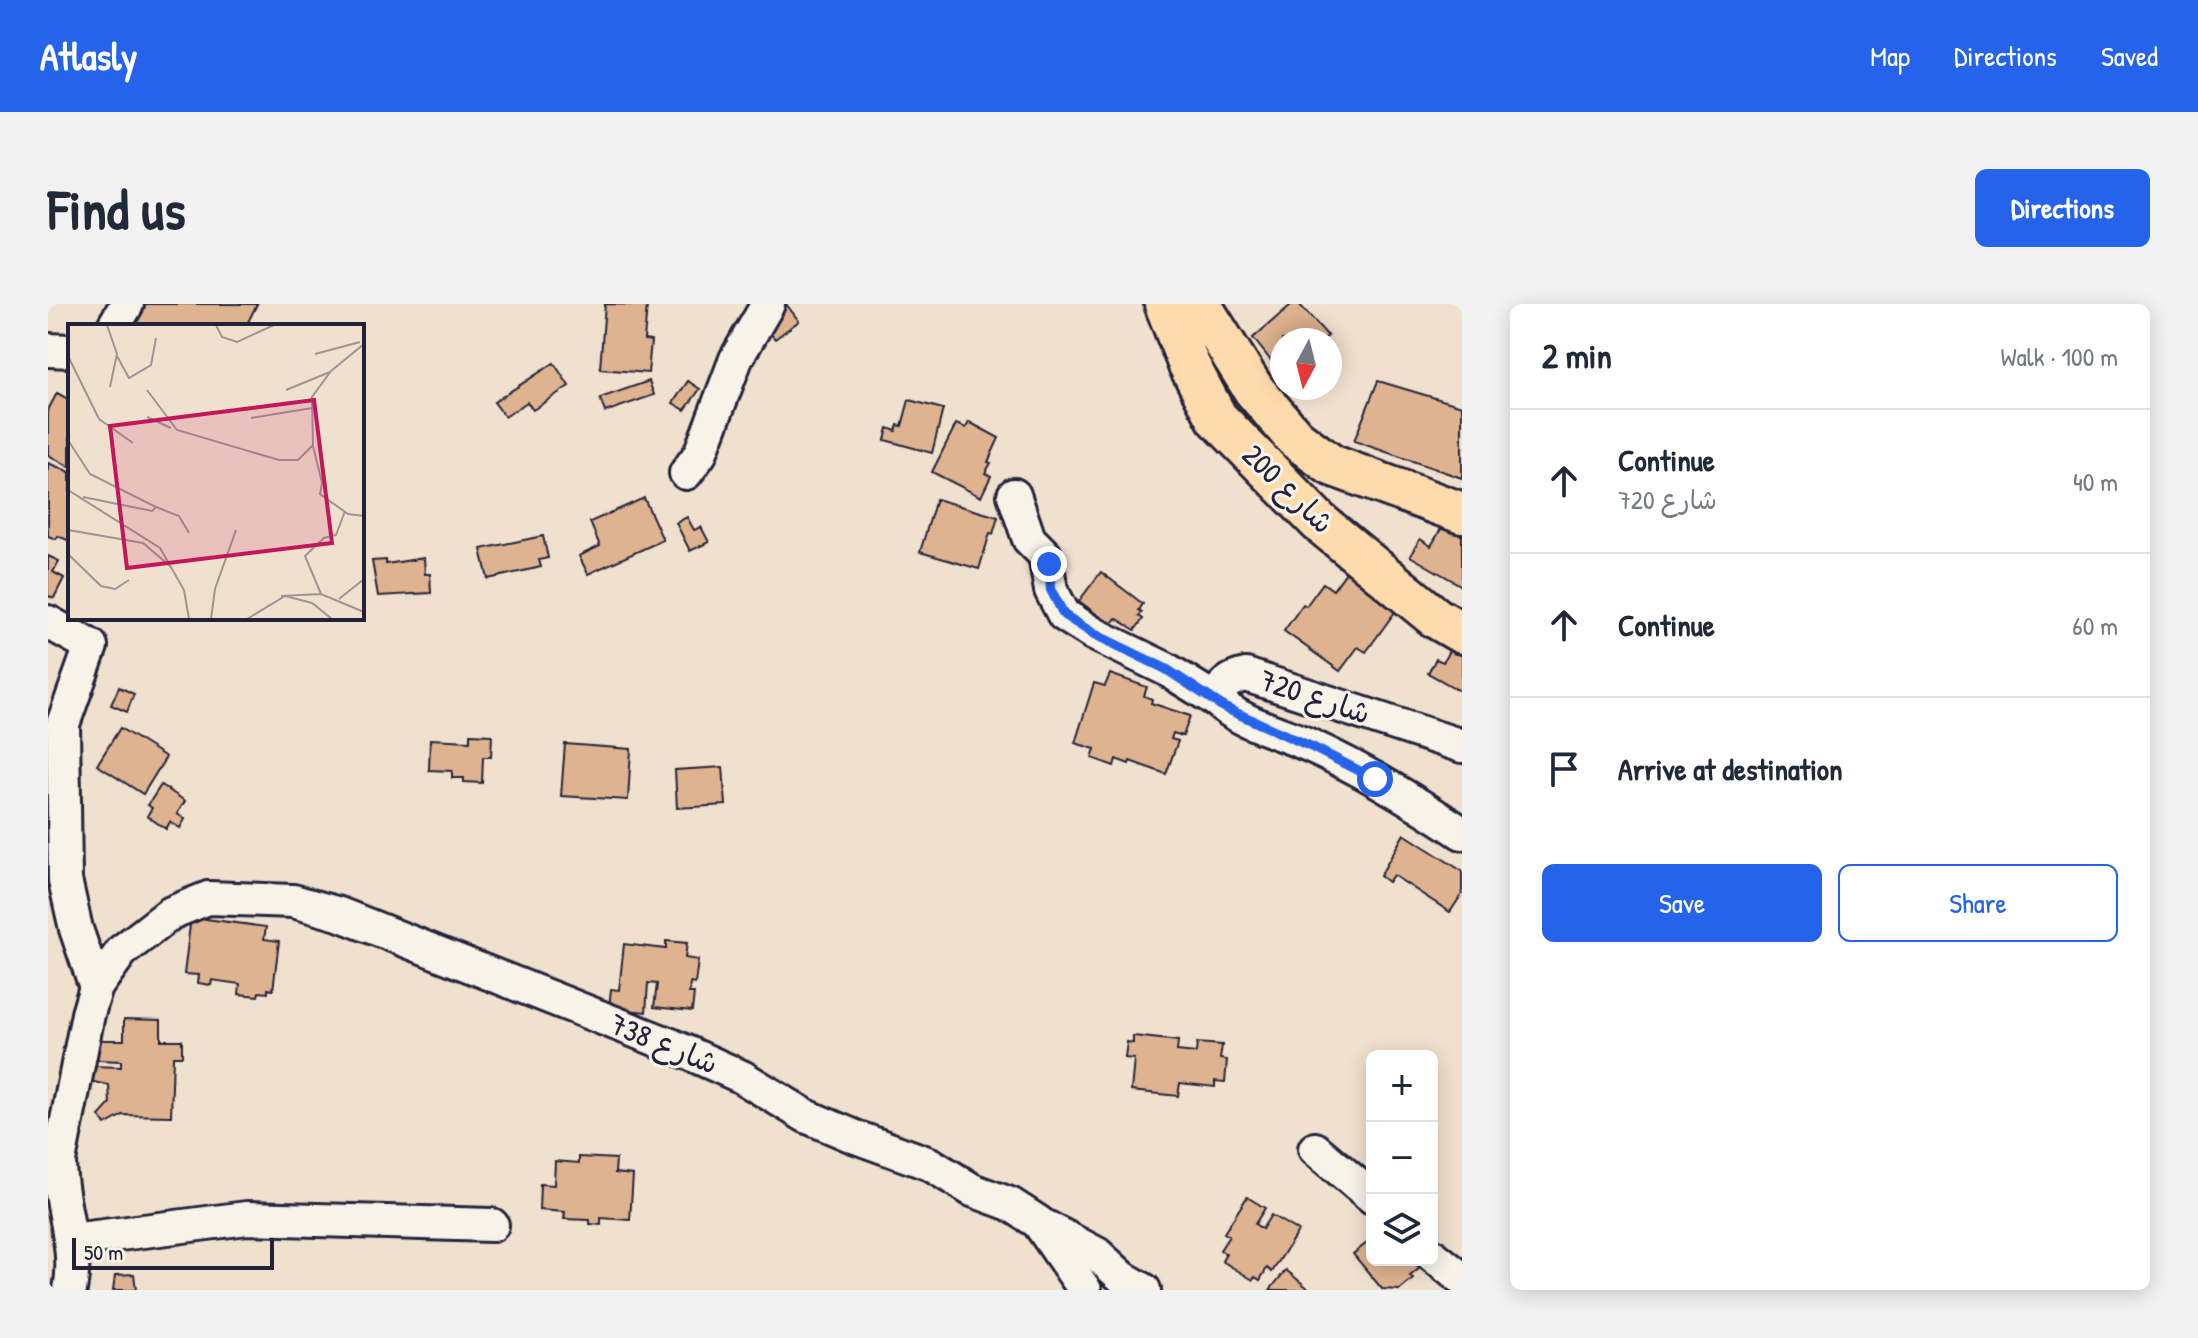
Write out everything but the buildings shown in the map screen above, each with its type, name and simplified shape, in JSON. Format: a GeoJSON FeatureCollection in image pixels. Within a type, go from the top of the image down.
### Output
{"type":"FeatureCollection","features":[{"type":"Feature","properties":{"kind":"main road","name":"شارع 200"},"geometry":{"type":"LineString","coordinates":[[1165,304],[1188,363],[1217,418],[1319,522],[1436,618],[1462,633]]}},
{"type":"Feature","properties":{"kind":"main road"},"geometry":{"type":"LineString","coordinates":[[1200,304],[1254,390],[1295,438],[1331,465],[1462,513]]}},
{"type":"Feature","properties":{"kind":"street"},"geometry":{"type":"LineString","coordinates":[[115,324],[127,304]]}},
{"type":"Feature","properties":{"kind":"street"},"geometry":{"type":"LineString","coordinates":[[686,473],[700,454],[736,359],[768,304]]}},
{"type":"Feature","properties":{"kind":"street"},"geometry":{"type":"LineString","coordinates":[[48,350],[68,351]]}},
{"type":"Feature","properties":{"kind":"street"},"geometry":{"type":"LineString","coordinates":[[1014,495],[1029,539],[1045,555],[1051,590],[1064,615],[1094,634],[1159,665],[1216,700]]}},
{"type":"Feature","properties":{"kind":"street"},"geometry":{"type":"LineString","coordinates":[[48,622],[91,646],[63,724],[65,880],[76,929],[96,987],[59,1161],[59,1182],[72,1240],[73,1276],[70,1290]]}},
{"type":"Feature","properties":{"kind":"street","name":"شارع 720"},"geometry":{"type":"LineString","coordinates":[[1462,746],[1246,675],[1227,682],[1219,690],[1216,700],[1235,714],[1312,747],[1375,779],[1462,833]]}},
{"type":"Feature","properties":{"kind":"street","name":"شارع 738"},"geometry":{"type":"LineString","coordinates":[[96,987],[122,951],[171,913],[208,898],[293,901],[339,914],[673,1046],[742,1077],[806,1116],[930,1164],[972,1190],[1010,1204],[1046,1234],[1097,1254],[1123,1278],[1144,1290]]}},
{"type":"Feature","properties":{"kind":"street"},"geometry":{"type":"LineString","coordinates":[[1315,1149],[1368,1194]]}},
{"type":"Feature","properties":{"kind":"street"},"geometry":{"type":"LineString","coordinates":[[72,1240],[247,1218],[492,1225]]}},
{"type":"Feature","properties":{"kind":"street"},"geometry":{"type":"LineString","coordinates":[[1046,1234],[1085,1290]]}},
{"type":"Feature","properties":{"kind":"street"},"geometry":{"type":"LineString","coordinates":[[1438,1260],[1462,1279]]}},
{"type":"Feature","properties":{"kind":"route"},"geometry":{"type":"LineString","coordinates":[[1049,564],[1051,590],[1064,615],[1094,634],[1166,669],[1225,708],[1375,779]]}}]}
